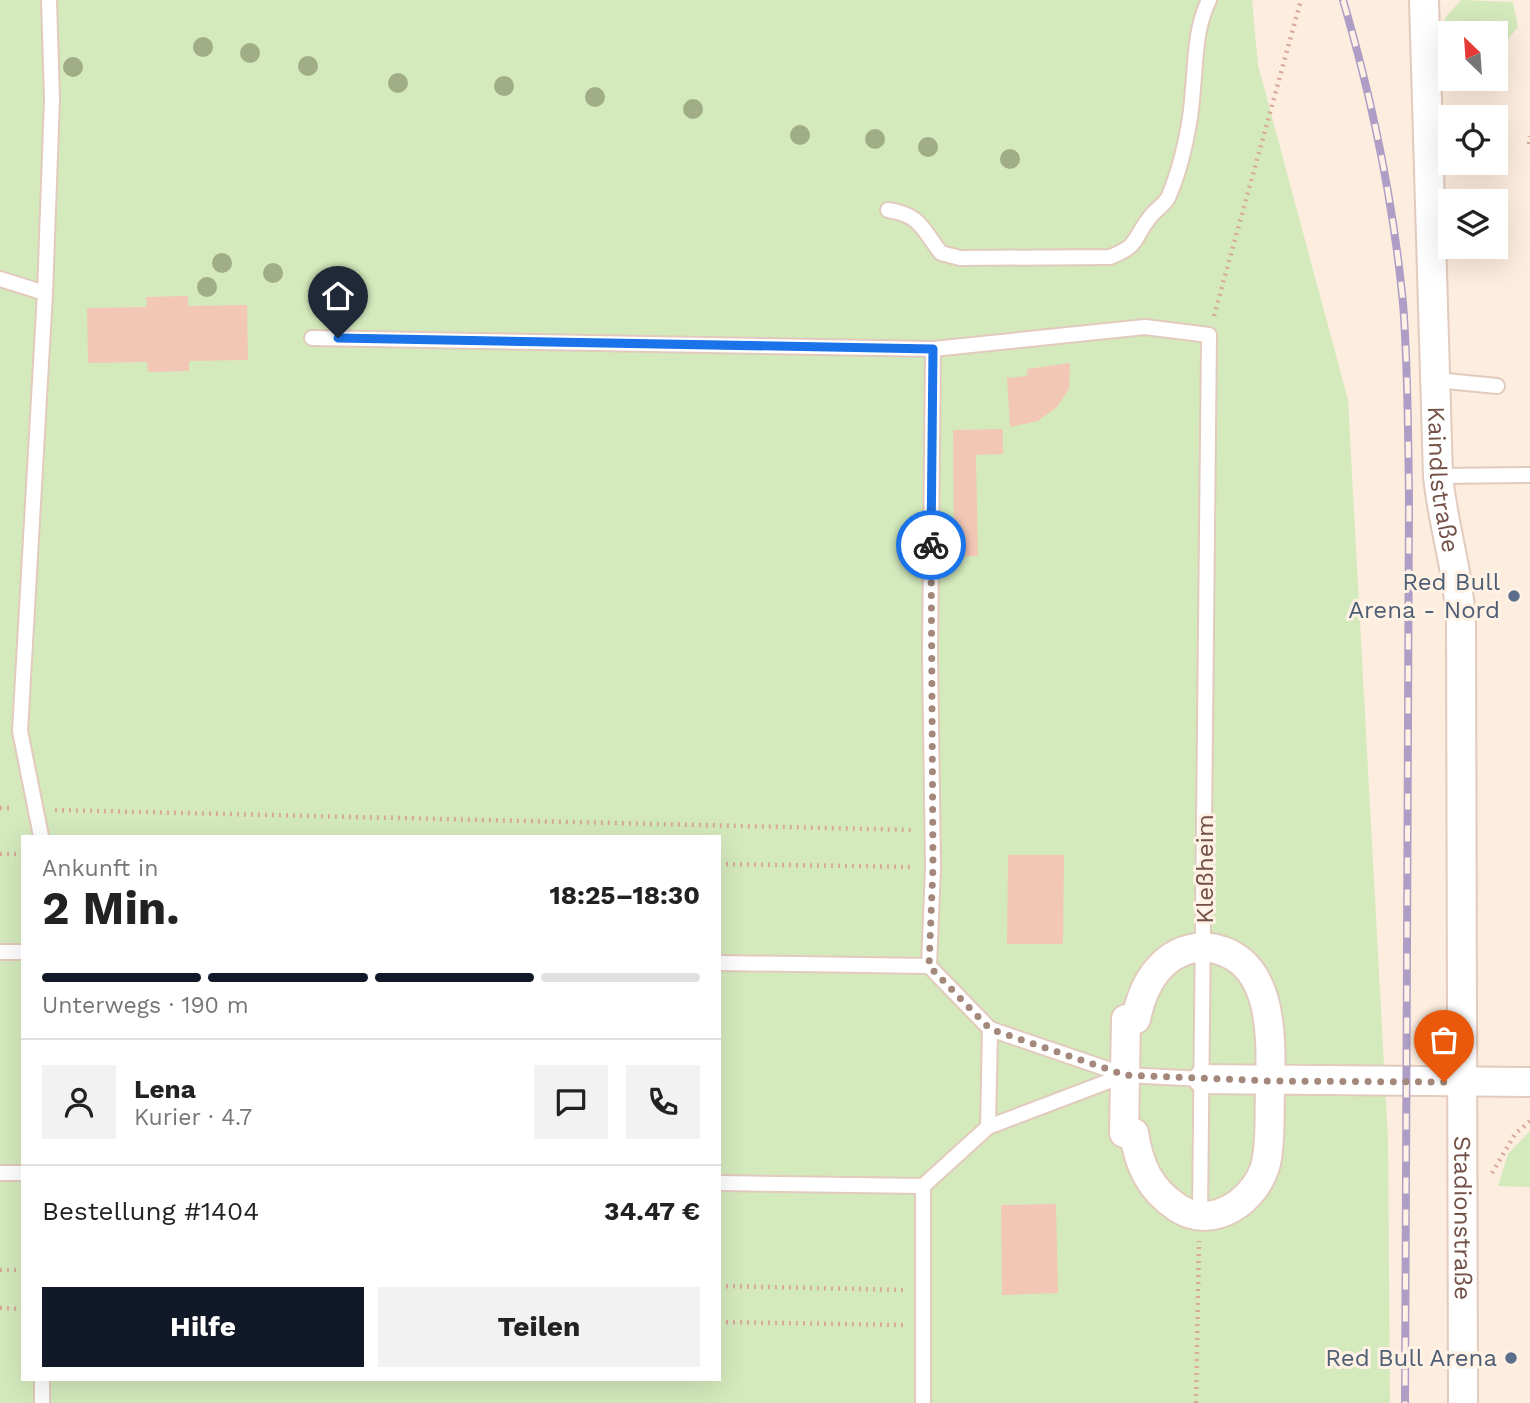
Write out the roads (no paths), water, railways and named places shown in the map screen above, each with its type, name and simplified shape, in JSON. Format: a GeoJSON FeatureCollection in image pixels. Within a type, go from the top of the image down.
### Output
{"type":"FeatureCollection","features":[{"type":"Feature","properties":{"kind":"street","name":"Kaindlstraße"},"geometry":{"type":"LineString","coordinates":[[1424,0],[1430,291],[1436,380],[1438,476],[1461,614],[1463,1082]]}},
{"type":"Feature","properties":{"kind":"street"},"geometry":{"type":"LineString","coordinates":[[1204,947],[1219,948],[1234,957],[1258,984],[1268,1007],[1270,1081],[1266,1164],[1252,1192],[1237,1208],[1212,1216],[1191,1216],[1177,1208],[1146,1177],[1138,1158],[1134,1133],[1124,1133],[1126,1019],[1136,1020],[1140,997],[1154,974],[1170,957],[1188,948],[1204,947]]}},
{"type":"Feature","properties":{"kind":"street"},"geometry":{"type":"LineString","coordinates":[[1203,1079],[1530,1082]]}},
{"type":"Feature","properties":{"kind":"street","name":"Stadionstraße"},"geometry":{"type":"LineString","coordinates":[[1463,1082],[1463,1403]]}},
{"type":"Feature","properties":{"kind":"lane"},"geometry":{"type":"LineString","coordinates":[[41,835],[20,731],[45,293],[52,99],[49,0]]}},
{"type":"Feature","properties":{"kind":"lane"},"geometry":{"type":"LineString","coordinates":[[888,210],[909,213],[921,224],[941,253],[960,258],[1110,257],[1130,249],[1151,215],[1167,200],[1186,135],[1193,89],[1194,55],[1203,13],[1209,0]]}},
{"type":"Feature","properties":{"kind":"lane"},"geometry":{"type":"LineString","coordinates":[[0,279],[45,293]]}},
{"type":"Feature","properties":{"kind":"lane","name":"Kleßheim"},"geometry":{"type":"LineString","coordinates":[[933,349],[1145,327],[1209,335],[1203,1079],[1199,1216]]}},
{"type":"Feature","properties":{"kind":"lane"},"geometry":{"type":"LineString","coordinates":[[312,338],[933,349],[933,867],[929,966]]}},
{"type":"Feature","properties":{"kind":"lane"},"geometry":{"type":"LineString","coordinates":[[1436,380],[1497,386]]}},
{"type":"Feature","properties":{"kind":"lane"},"geometry":{"type":"LineString","coordinates":[[1438,476],[1530,475]]}},
{"type":"Feature","properties":{"kind":"lane"},"geometry":{"type":"LineString","coordinates":[[0,952],[21,952]]}},
{"type":"Feature","properties":{"kind":"lane"},"geometry":{"type":"LineString","coordinates":[[721,963],[929,966],[990,1029],[1125,1075],[1203,1079]]}},
{"type":"Feature","properties":{"kind":"lane"},"geometry":{"type":"LineString","coordinates":[[988,1127],[990,1029]]}},
{"type":"Feature","properties":{"kind":"lane"},"geometry":{"type":"LineString","coordinates":[[721,1183],[923,1186],[988,1127],[1125,1075]]}},
{"type":"Feature","properties":{"kind":"lane"},"geometry":{"type":"LineString","coordinates":[[0,1173],[21,1173]]}},
{"type":"Feature","properties":{"kind":"lane"},"geometry":{"type":"LineString","coordinates":[[923,1186],[923,1403]]}},
{"type":"Feature","properties":{"kind":"lane"},"geometry":{"type":"LineString","coordinates":[[42,1381],[42,1403]]}},
{"type":"Feature","properties":{"kind":"railway"},"geometry":{"type":"LineString","coordinates":[[1343,0],[1372,112],[1387,188],[1399,264],[1406,351],[1409,496],[1405,1403]]}},
{"type":"Feature","properties":{"kind":"place","name":"Red Bull Arena - Nord"},"geometry":{"type":"Point","coordinates":[1514,596]}},
{"type":"Feature","properties":{"kind":"place","name":"Red Bull Arena"},"geometry":{"type":"Point","coordinates":[1511,1358]}}]}
